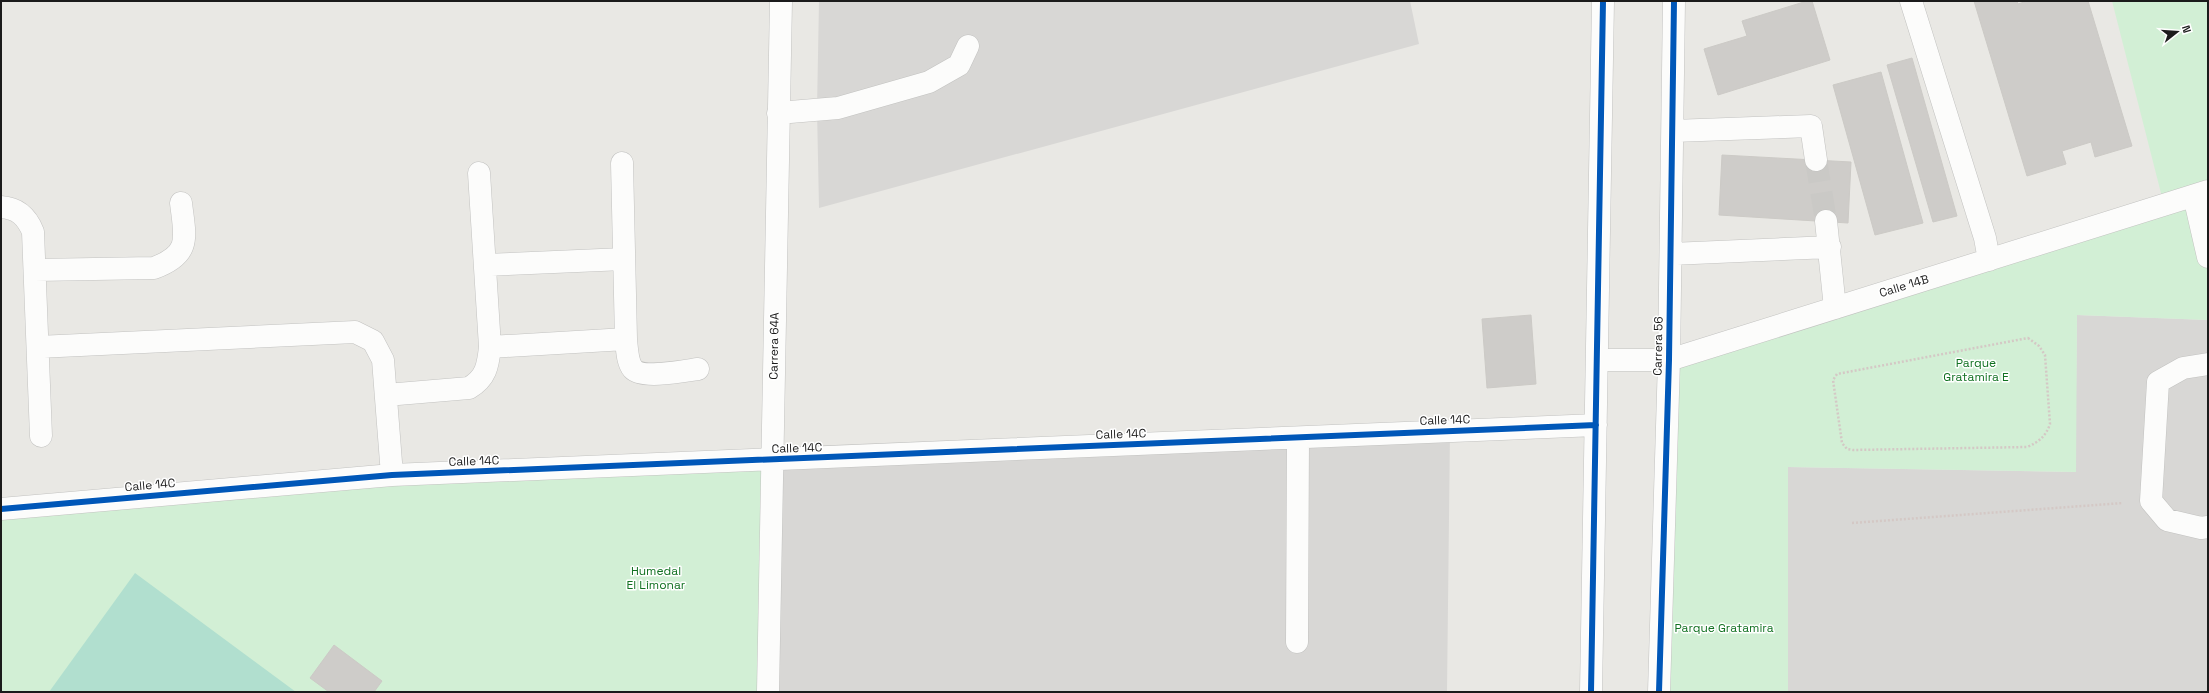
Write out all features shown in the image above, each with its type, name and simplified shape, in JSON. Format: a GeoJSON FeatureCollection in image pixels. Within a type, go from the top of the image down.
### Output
{"type":"FeatureCollection","features":[{"type":"Feature","properties":{"kind":"street","name":"Carrera 64A"},"geometry":{"type":"LineString","coordinates":[[768,692],[781,1]]}},
{"type":"Feature","properties":{"kind":"street"},"geometry":{"type":"LineString","coordinates":[[1591,692],[1603,1]]}},
{"type":"Feature","properties":{"kind":"street","name":"Carrera 56"},"geometry":{"type":"LineString","coordinates":[[1659,692],[1669,360],[1674,1]]}},
{"type":"Feature","properties":{"kind":"street"},"geometry":{"type":"LineString","coordinates":[[1911,1],[1985,238],[1989,260]]}},
{"type":"Feature","properties":{"kind":"street"},"geometry":{"type":"LineString","coordinates":[[778,113],[838,108],[929,82],[960,65],[968,46]]}},
{"type":"Feature","properties":{"kind":"street"},"geometry":{"type":"LineString","coordinates":[[1673,132],[1811,126],[1816,160]]}},
{"type":"Feature","properties":{"kind":"street"},"geometry":{"type":"LineString","coordinates":[[622,164],[626,339],[631,364],[638,372],[648,374],[698,369]]}},
{"type":"Feature","properties":{"kind":"street"},"geometry":{"type":"LineString","coordinates":[[386,395],[469,388],[477,383],[488,368],[490,348],[479,173]]}},
{"type":"Feature","properties":{"kind":"street"},"geometry":{"type":"LineString","coordinates":[[2201,193],[2208,257]]}},
{"type":"Feature","properties":{"kind":"street","name":"Calle 14B"},"geometry":{"type":"LineString","coordinates":[[1597,360],[1669,360],[2201,193]]}},
{"type":"Feature","properties":{"kind":"street"},"geometry":{"type":"LineString","coordinates":[[35,270],[154,268],[171,261],[180,251],[185,235],[181,203]]}},
{"type":"Feature","properties":{"kind":"street"},"geometry":{"type":"LineString","coordinates":[[1,207],[13,209],[22,214],[29,222],[33,232],[41,436]]}},
{"type":"Feature","properties":{"kind":"street"},"geometry":{"type":"LineString","coordinates":[[1826,221],[1830,247],[1835,308]]}},
{"type":"Feature","properties":{"kind":"street"},"geometry":{"type":"LineString","coordinates":[[1671,254],[1830,247]]}},
{"type":"Feature","properties":{"kind":"street"},"geometry":{"type":"LineString","coordinates":[[485,265],[624,259]]}},
{"type":"Feature","properties":{"kind":"street"},"geometry":{"type":"LineString","coordinates":[[38,347],[355,332],[374,342],[380,350],[383,360],[392,475]]}},
{"type":"Feature","properties":{"kind":"street"},"geometry":{"type":"LineString","coordinates":[[490,348],[626,339]]}},
{"type":"Feature","properties":{"kind":"street"},"geometry":{"type":"LineString","coordinates":[[2208,364],[2183,368],[2158,382],[2151,501],[2167,520],[2201,528],[2208,527]]}},
{"type":"Feature","properties":{"kind":"street","name":"Calle 14C"},"geometry":{"type":"LineString","coordinates":[[1,509],[392,475],[1596,425]]}},
{"type":"Feature","properties":{"kind":"street"},"geometry":{"type":"LineString","coordinates":[[1297,642],[1298,438]]}},
{"type":"Feature","properties":{"kind":"path"},"geometry":{"type":"LineString","coordinates":[[2028,338],[2040,346],[2045,355],[2050,424],[2047,434],[2036,444],[2027,448],[1853,450],[1846,449],[1842,444],[1833,380],[1837,374],[2028,338]]}},
{"type":"Feature","properties":{"kind":"path"},"geometry":{"type":"LineString","coordinates":[[1852,523],[2151,501]]}},
{"type":"Feature","properties":{"kind":"shaded area"},"geometry":{"type":"Polygon","coordinates":[[[819,1],[1410,1],[1419,44],[819,208],[817,109],[819,1]]]}},
{"type":"Feature","properties":{"kind":"shaded area"},"geometry":{"type":"Polygon","coordinates":[[[2077,315],[2208,320],[2208,692],[1788,692],[1788,467],[2075,472],[2077,315]]]}},
{"type":"Feature","properties":{"kind":"shaded area"},"geometry":{"type":"Polygon","coordinates":[[[1450,431],[1447,692],[768,692],[772,460],[1450,431]]]}},
{"type":"Feature","properties":{"kind":"green space"},"geometry":{"type":"Polygon","coordinates":[[[2112,1],[2208,1],[2208,320],[2077,315],[2076,472],[1788,467],[1788,692],[1659,692],[1669,360],[2164,205],[2112,1]]]}},
{"type":"Feature","properties":{"kind":"green space","name":"Humedal El Limonar"},"geometry":{"type":"Polygon","coordinates":[[[772,460],[768,692],[1,692],[1,509],[772,460]]]}},
{"type":"Feature","properties":{"kind":"green space"},"geometry":{"type":"Polygon","coordinates":[[[135,573],[296,692],[49,692],[135,573]]]}},
{"type":"Feature","properties":{"kind":"building"},"geometry":{"type":"Polygon","coordinates":[[[1807,1],[1812,1],[1830,60],[1718,95],[1704,49],[1747,36],[1742,21],[1807,1]]]}},
{"type":"Feature","properties":{"kind":"building"},"geometry":{"type":"Polygon","coordinates":[[[1974,1],[2017,1],[2018,4],[2027,1],[2088,1],[2132,146],[2095,157],[2091,142],[2062,151],[2066,164],[2027,176],[1974,1]]]}},
{"type":"Feature","properties":{"kind":"building"},"geometry":{"type":"Polygon","coordinates":[[[1912,58],[1957,216],[1933,222],[1887,65],[1912,58]]]}},
{"type":"Feature","properties":{"kind":"building"},"geometry":{"type":"Polygon","coordinates":[[[1881,72],[1923,223],[1875,235],[1833,85],[1881,72]]]}},
{"type":"Feature","properties":{"kind":"building"},"geometry":{"type":"Polygon","coordinates":[[[1722,155],[1851,162],[1848,223],[1719,215],[1722,155]]]}},
{"type":"Feature","properties":{"kind":"building"},"geometry":{"type":"Polygon","coordinates":[[[1531,315],[1536,384],[1487,388],[1482,319],[1531,315]]]}},
{"type":"Feature","properties":{"kind":"building"},"geometry":{"type":"Polygon","coordinates":[[[334,645],[382,681],[374,692],[329,692],[310,678],[334,645]]]}},
{"type":"Feature","properties":{"kind":"tunnel"},"geometry":{"type":"LineString","coordinates":[[1816,160],[1826,221]]}},
{"type":"Feature","properties":{"kind":"cycle path"},"geometry":{"type":"LineString","coordinates":[[1591,692],[1603,1]]}},
{"type":"Feature","properties":{"kind":"cycle path"},"geometry":{"type":"LineString","coordinates":[[1659,692],[1669,360],[1674,1]]}},
{"type":"Feature","properties":{"kind":"cycle path"},"geometry":{"type":"LineString","coordinates":[[1,509],[392,475],[1596,425]]}},
{"type":"Feature","properties":{"kind":"park label","name":"Parque Gratamira E"},"geometry":{"type":"Point","coordinates":[1976,370]}},
{"type":"Feature","properties":{"kind":"park label","name":"Parque Gratamira"},"geometry":{"type":"Point","coordinates":[1724,628]}}]}
